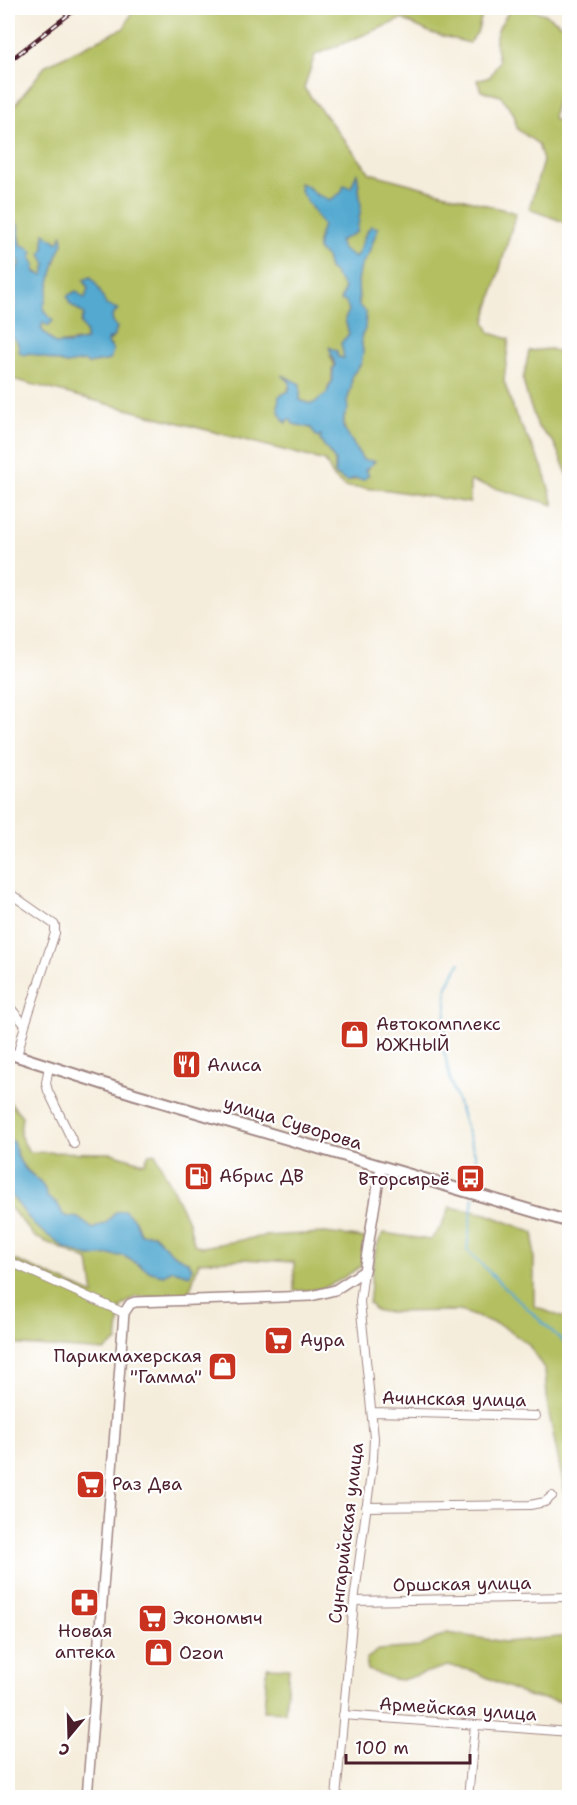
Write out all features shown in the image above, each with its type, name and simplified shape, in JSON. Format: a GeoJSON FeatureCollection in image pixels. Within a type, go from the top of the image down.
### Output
{"type":"FeatureCollection","features":[{"type":"Feature","properties":{"kind":"main road","name":"улица Суворова"},"geometry":{"type":"LineString","coordinates":[[12,1054],[135,1094],[570,1222]]}},
{"type":"Feature","properties":{"kind":"street"},"geometry":{"type":"LineString","coordinates":[[8,892],[55,925],[55,933],[38,988],[12,1054]]}},
{"type":"Feature","properties":{"kind":"street"},"geometry":{"type":"LineString","coordinates":[[8,1005],[25,1024]]}},
{"type":"Feature","properties":{"kind":"street"},"geometry":{"type":"LineString","coordinates":[[49,1066],[46,1083],[48,1091],[74,1144]]}},
{"type":"Feature","properties":{"kind":"street","name":"Сунгарийская улица"},"geometry":{"type":"LineString","coordinates":[[336,1797],[354,1601],[374,1459],[372,1412],[360,1302],[381,1167]]}},
{"type":"Feature","properties":{"kind":"street"},"geometry":{"type":"LineString","coordinates":[[8,1261],[124,1313]]}},
{"type":"Feature","properties":{"kind":"street"},"geometry":{"type":"LineString","coordinates":[[87,1797],[124,1313],[130,1304],[135,1302],[311,1296],[335,1290],[364,1271]]}},
{"type":"Feature","properties":{"kind":"street","name":"Ачинская улица"},"geometry":{"type":"LineString","coordinates":[[372,1412],[536,1416]]}},
{"type":"Feature","properties":{"kind":"street"},"geometry":{"type":"LineString","coordinates":[[366,1506],[530,1505],[545,1502],[552,1496]]}},
{"type":"Feature","properties":{"kind":"street","name":"Оршская улица"},"geometry":{"type":"LineString","coordinates":[[354,1601],[570,1597]]}},
{"type":"Feature","properties":{"kind":"street","name":"Армейская улица"},"geometry":{"type":"LineString","coordinates":[[344,1715],[570,1732]]}},
{"type":"Feature","properties":{"kind":"street"},"geometry":{"type":"LineString","coordinates":[[468,1797],[475,1725]]}},
{"type":"Feature","properties":{"kind":"green space"},"geometry":{"type":"Polygon","coordinates":[[[134,8],[484,8],[477,33],[469,43],[431,33],[402,19],[315,55],[304,88],[370,173],[516,213],[485,321],[490,333],[509,339],[504,381],[515,414],[542,466],[554,505],[470,481],[470,503],[389,490],[345,487],[334,478],[325,461],[8,378],[8,335],[15,339],[24,355],[29,353],[66,364],[84,361],[88,364],[110,360],[109,335],[111,340],[115,334],[117,327],[113,323],[112,316],[117,309],[106,306],[98,287],[84,280],[88,288],[85,300],[70,304],[84,314],[81,324],[86,332],[86,340],[55,344],[41,329],[47,313],[43,309],[48,285],[63,243],[61,236],[59,243],[44,234],[44,248],[41,254],[46,264],[42,275],[27,260],[18,225],[14,254],[20,262],[15,273],[8,275],[8,114],[46,65],[124,28],[134,8]],[[357,174],[351,188],[330,200],[315,194],[307,186],[323,225],[318,250],[326,257],[329,269],[339,277],[344,287],[349,311],[345,319],[349,334],[341,343],[345,359],[330,356],[335,366],[332,369],[332,381],[327,393],[315,403],[300,400],[299,384],[284,376],[290,382],[282,416],[284,421],[291,420],[311,428],[317,437],[321,434],[320,440],[335,460],[335,474],[347,482],[368,475],[365,471],[374,462],[364,461],[345,433],[344,417],[352,375],[361,364],[363,352],[361,337],[365,329],[359,306],[358,280],[361,265],[369,252],[378,228],[366,232],[360,251],[355,258],[342,249],[339,241],[357,232],[360,203],[357,174]]]}},
{"type":"Feature","properties":{"kind":"green space"},"geometry":{"type":"Polygon","coordinates":[[[527,8],[545,14],[569,29],[570,68],[557,100],[553,119],[569,125],[569,224],[529,209],[543,161],[538,144],[517,129],[514,114],[501,96],[481,91],[477,80],[490,77],[499,61],[496,46],[497,34],[510,10],[527,8]]]}},
{"type":"Feature","properties":{"kind":"green space"},"geometry":{"type":"Polygon","coordinates":[[[550,349],[569,355],[569,478],[554,443],[538,427],[523,380],[529,351],[550,349]]]}},
{"type":"Feature","properties":{"kind":"green space"},"geometry":{"type":"Polygon","coordinates":[[[8,1100],[22,1116],[20,1135],[29,1152],[112,1153],[144,1163],[149,1154],[155,1153],[189,1223],[194,1244],[202,1247],[264,1236],[325,1233],[365,1238],[361,1266],[322,1288],[294,1290],[294,1262],[243,1259],[199,1262],[188,1296],[135,1297],[121,1307],[117,1341],[104,1351],[8,1344],[8,1257],[94,1295],[89,1261],[35,1237],[8,1205],[8,1191],[34,1225],[89,1257],[124,1256],[151,1272],[163,1275],[173,1270],[189,1275],[187,1261],[173,1254],[153,1234],[140,1234],[135,1220],[116,1212],[106,1223],[93,1229],[78,1218],[64,1216],[57,1203],[47,1197],[43,1185],[21,1163],[15,1147],[8,1139],[8,1100]]]}},
{"type":"Feature","properties":{"kind":"green space"},"geometry":{"type":"Polygon","coordinates":[[[450,1207],[487,1214],[534,1233],[534,1306],[569,1320],[569,1512],[548,1409],[545,1370],[528,1344],[502,1326],[460,1311],[383,1312],[375,1310],[369,1303],[374,1256],[384,1233],[430,1240],[441,1227],[450,1207]]]}},
{"type":"Feature","properties":{"kind":"green space"},"geometry":{"type":"Polygon","coordinates":[[[447,1633],[505,1642],[569,1636],[569,1703],[527,1696],[471,1670],[447,1666],[402,1680],[368,1670],[366,1659],[379,1650],[419,1647],[447,1633]]]}},
{"type":"Feature","properties":{"kind":"green space"},"geometry":{"type":"Polygon","coordinates":[[[267,1667],[289,1668],[285,1712],[264,1711],[267,1667]]]}},
{"type":"Feature","properties":{"kind":"water"},"geometry":{"type":"Polygon","coordinates":[[[357,172],[361,207],[357,232],[339,241],[342,249],[355,258],[371,226],[378,228],[361,266],[358,280],[359,306],[366,312],[365,329],[361,337],[363,352],[361,364],[352,375],[347,401],[348,409],[343,427],[363,460],[375,461],[365,470],[369,475],[363,480],[355,478],[347,482],[335,474],[335,460],[320,440],[321,435],[317,437],[311,428],[293,424],[291,420],[287,420],[286,423],[278,404],[279,396],[289,391],[290,382],[282,375],[300,384],[300,400],[305,402],[315,403],[327,393],[335,365],[329,347],[337,351],[338,357],[344,358],[341,343],[349,334],[345,319],[349,311],[346,302],[340,300],[344,287],[329,269],[326,257],[318,250],[323,225],[301,192],[299,183],[307,186],[315,194],[330,200],[341,193],[344,185],[351,188],[357,172]]]}},
{"type":"Feature","properties":{"kind":"water"},"geometry":{"type":"Polygon","coordinates":[[[13,219],[18,225],[20,245],[33,252],[31,258],[35,264],[35,272],[42,275],[46,264],[41,254],[44,248],[44,233],[58,243],[62,235],[63,243],[56,259],[43,309],[53,321],[48,326],[43,322],[41,329],[55,344],[86,340],[86,332],[81,324],[84,314],[70,304],[67,296],[76,291],[85,299],[88,288],[84,280],[91,277],[106,305],[118,309],[112,316],[113,323],[117,327],[110,340],[109,337],[108,343],[113,350],[110,360],[88,364],[84,361],[66,364],[19,352],[18,343],[8,335],[8,312],[13,312],[15,302],[8,289],[8,275],[15,273],[20,262],[14,254],[11,232],[13,219]]]}},
{"type":"Feature","properties":{"kind":"water"},"geometry":{"type":"Polygon","coordinates":[[[8,1139],[13,1142],[26,1170],[40,1182],[47,1197],[57,1203],[64,1216],[78,1218],[93,1229],[106,1223],[116,1212],[124,1210],[135,1220],[140,1234],[153,1234],[173,1254],[187,1261],[192,1268],[190,1275],[173,1270],[163,1275],[151,1272],[124,1256],[89,1257],[65,1248],[34,1225],[8,1191],[8,1139]]]}},
{"type":"Feature","properties":{"kind":"waterway"},"geometry":{"type":"LineString","coordinates":[[460,963],[447,986],[444,1051],[451,1082],[476,1157],[473,1188]]}},
{"type":"Feature","properties":{"kind":"waterway"},"geometry":{"type":"LineString","coordinates":[[473,1197],[467,1250],[570,1348]]}},
{"type":"Feature","properties":{"kind":"railway"},"geometry":{"type":"LineString","coordinates":[[8,62],[77,8]]}},
{"type":"Feature","properties":{"kind":"place","name":"Автокомплекс ЮЖНЫЙ"},"geometry":{"type":"Point","coordinates":[355,1034]}},
{"type":"Feature","properties":{"kind":"place","name":"Алиса"},"geometry":{"type":"Point","coordinates":[186,1065]}},
{"type":"Feature","properties":{"kind":"place","name":"Абрис ДВ"},"geometry":{"type":"Point","coordinates":[198,1176]}},
{"type":"Feature","properties":{"kind":"place","name":"Вторсырьё"},"geometry":{"type":"Point","coordinates":[471,1179]}},
{"type":"Feature","properties":{"kind":"place","name":"Аура"},"geometry":{"type":"Point","coordinates":[279,1340]}},
{"type":"Feature","properties":{"kind":"place","name":"Парикмахерская \"Гамма\""},"geometry":{"type":"Point","coordinates":[223,1366]}},
{"type":"Feature","properties":{"kind":"place","name":"Раз Два"},"geometry":{"type":"Point","coordinates":[91,1484]}},
{"type":"Feature","properties":{"kind":"place","name":"Новая аптека"},"geometry":{"type":"Point","coordinates":[85,1602]}},
{"type":"Feature","properties":{"kind":"place","name":"Экономыч"},"geometry":{"type":"Point","coordinates":[152,1618]}},
{"type":"Feature","properties":{"kind":"place","name":"Ozon"},"geometry":{"type":"Point","coordinates":[158,1653]}}]}
